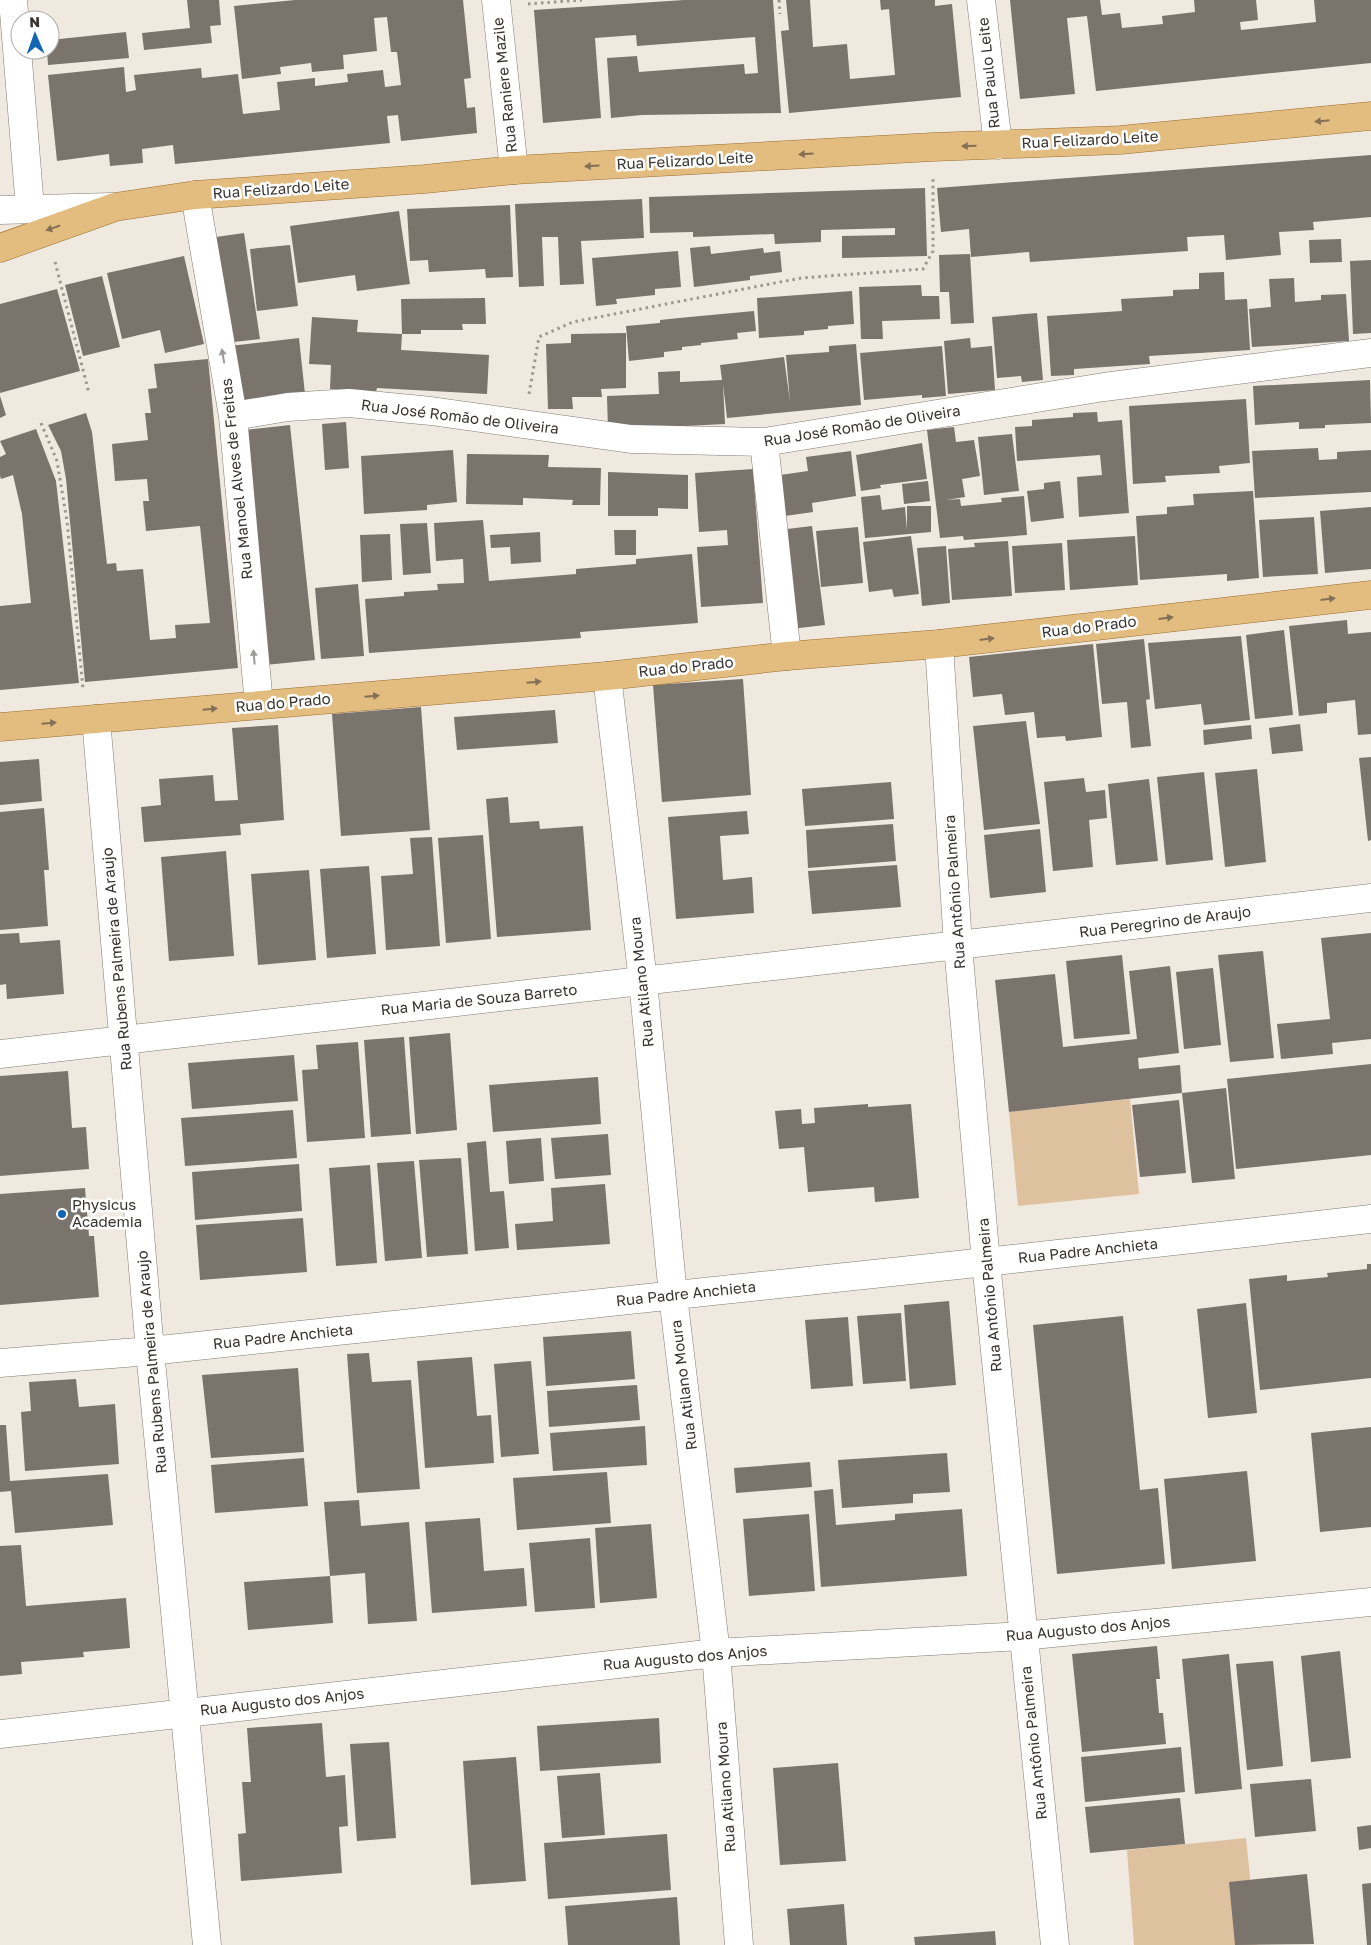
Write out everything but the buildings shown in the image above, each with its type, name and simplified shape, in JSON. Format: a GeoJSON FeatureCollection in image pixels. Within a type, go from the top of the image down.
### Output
{"type":"FeatureCollection","features":[{"type":"Feature","properties":{"kind":"main road","name":"Rua Felizardo Leite"},"geometry":{"type":"LineString","coordinates":[[115,207],[196,195],[425,179],[514,170],[933,147],[1120,140],[1371,116]]}},
{"type":"Feature","properties":{"kind":"main road"},"geometry":{"type":"LineString","coordinates":[[0,248],[46,230],[115,207]]}},
{"type":"Feature","properties":{"kind":"main road","name":"Rua do Prado"},"geometry":{"type":"LineString","coordinates":[[0,728],[607,676],[787,656],[939,644],[1371,594]]}},
{"type":"Feature","properties":{"kind":"street"},"geometry":{"type":"LineString","coordinates":[[13,0],[30,208]]}},
{"type":"Feature","properties":{"kind":"street","name":"Rua Paulo Leite"},"geometry":{"type":"LineString","coordinates":[[981,0],[998,145]]}},
{"type":"Feature","properties":{"kind":"street","name":"Rua Raniere Mazile"},"geometry":{"type":"LineString","coordinates":[[497,3],[514,170]]}},
{"type":"Feature","properties":{"kind":"street","name":"Rua Manoel Alves de Freitas"},"geometry":{"type":"LineString","coordinates":[[196,195],[233,416],[259,705]]}},
{"type":"Feature","properties":{"kind":"street","name":"Rua Felizardo Leite"},"geometry":{"type":"LineString","coordinates":[[0,210],[115,207]]}},
{"type":"Feature","properties":{"kind":"street","name":"Rua José Romão de Oliveira"},"geometry":{"type":"LineString","coordinates":[[233,416],[288,407],[349,403],[431,411],[631,439],[764,442],[1104,387],[1371,353]]}},
{"type":"Feature","properties":{"kind":"street"},"geometry":{"type":"LineString","coordinates":[[764,442],[787,656]]}},
{"type":"Feature","properties":{"kind":"street","name":"Rua Antônio Palmeira"},"geometry":{"type":"LineString","coordinates":[[939,644],[958,946],[986,1262],[1022,1636],[1055,1945]]}},
{"type":"Feature","properties":{"kind":"street","name":"Rua Atilano Moura"},"geometry":{"type":"LineString","coordinates":[[607,676],[642,981],[673,1296],[716,1653],[739,1945]]}},
{"type":"Feature","properties":{"kind":"street","name":"Rua Rubens Palmeira de Araujo"},"geometry":{"type":"LineString","coordinates":[[91,720],[123,1040],[150,1351],[207,1945]]}},
{"type":"Feature","properties":{"kind":"street","name":"Rua Peregrino de Araujo"},"geometry":{"type":"LineString","coordinates":[[958,946],[1371,898]]}},
{"type":"Feature","properties":{"kind":"street","name":"Rua Maria de Souza Barreto"},"geometry":{"type":"LineString","coordinates":[[0,1054],[958,946]]}},
{"type":"Feature","properties":{"kind":"street","name":"Rua Padre Anchieta"},"geometry":{"type":"LineString","coordinates":[[0,1363],[150,1351],[673,1296],[1371,1219]]}},
{"type":"Feature","properties":{"kind":"street","name":"Rua Augusto dos Anjos"},"geometry":{"type":"LineString","coordinates":[[0,1734],[716,1653],[1022,1636],[1371,1602]]}},
{"type":"Feature","properties":{"kind":"path"},"geometry":{"type":"LineString","coordinates":[[497,3],[582,0]]}},
{"type":"Feature","properties":{"kind":"path"},"geometry":{"type":"LineString","coordinates":[[779,0],[780,14]]}},
{"type":"Feature","properties":{"kind":"path"},"geometry":{"type":"LineString","coordinates":[[524,423],[539,337],[573,322],[801,278],[923,269],[933,250],[933,147]]}},
{"type":"Feature","properties":{"kind":"path"},"geometry":{"type":"LineString","coordinates":[[46,230],[89,392]]}},
{"type":"Feature","properties":{"kind":"path"},"geometry":{"type":"LineString","coordinates":[[40,423],[57,461],[67,521],[91,720]]}},
{"type":"Feature","properties":{"kind":"shaded area"},"geometry":{"type":"Polygon","coordinates":[[[1130,1099],[1139,1194],[1018,1206],[1009,1112],[1130,1099]]]}},
{"type":"Feature","properties":{"kind":"shaded area"},"geometry":{"type":"Polygon","coordinates":[[[1246,1838],[1257,1945],[1134,1945],[1127,1850],[1246,1838]]]}},
{"type":"Feature","properties":{"kind":"place","name":"Physicus Academia"},"geometry":{"type":"Point","coordinates":[62,1214]}}]}
